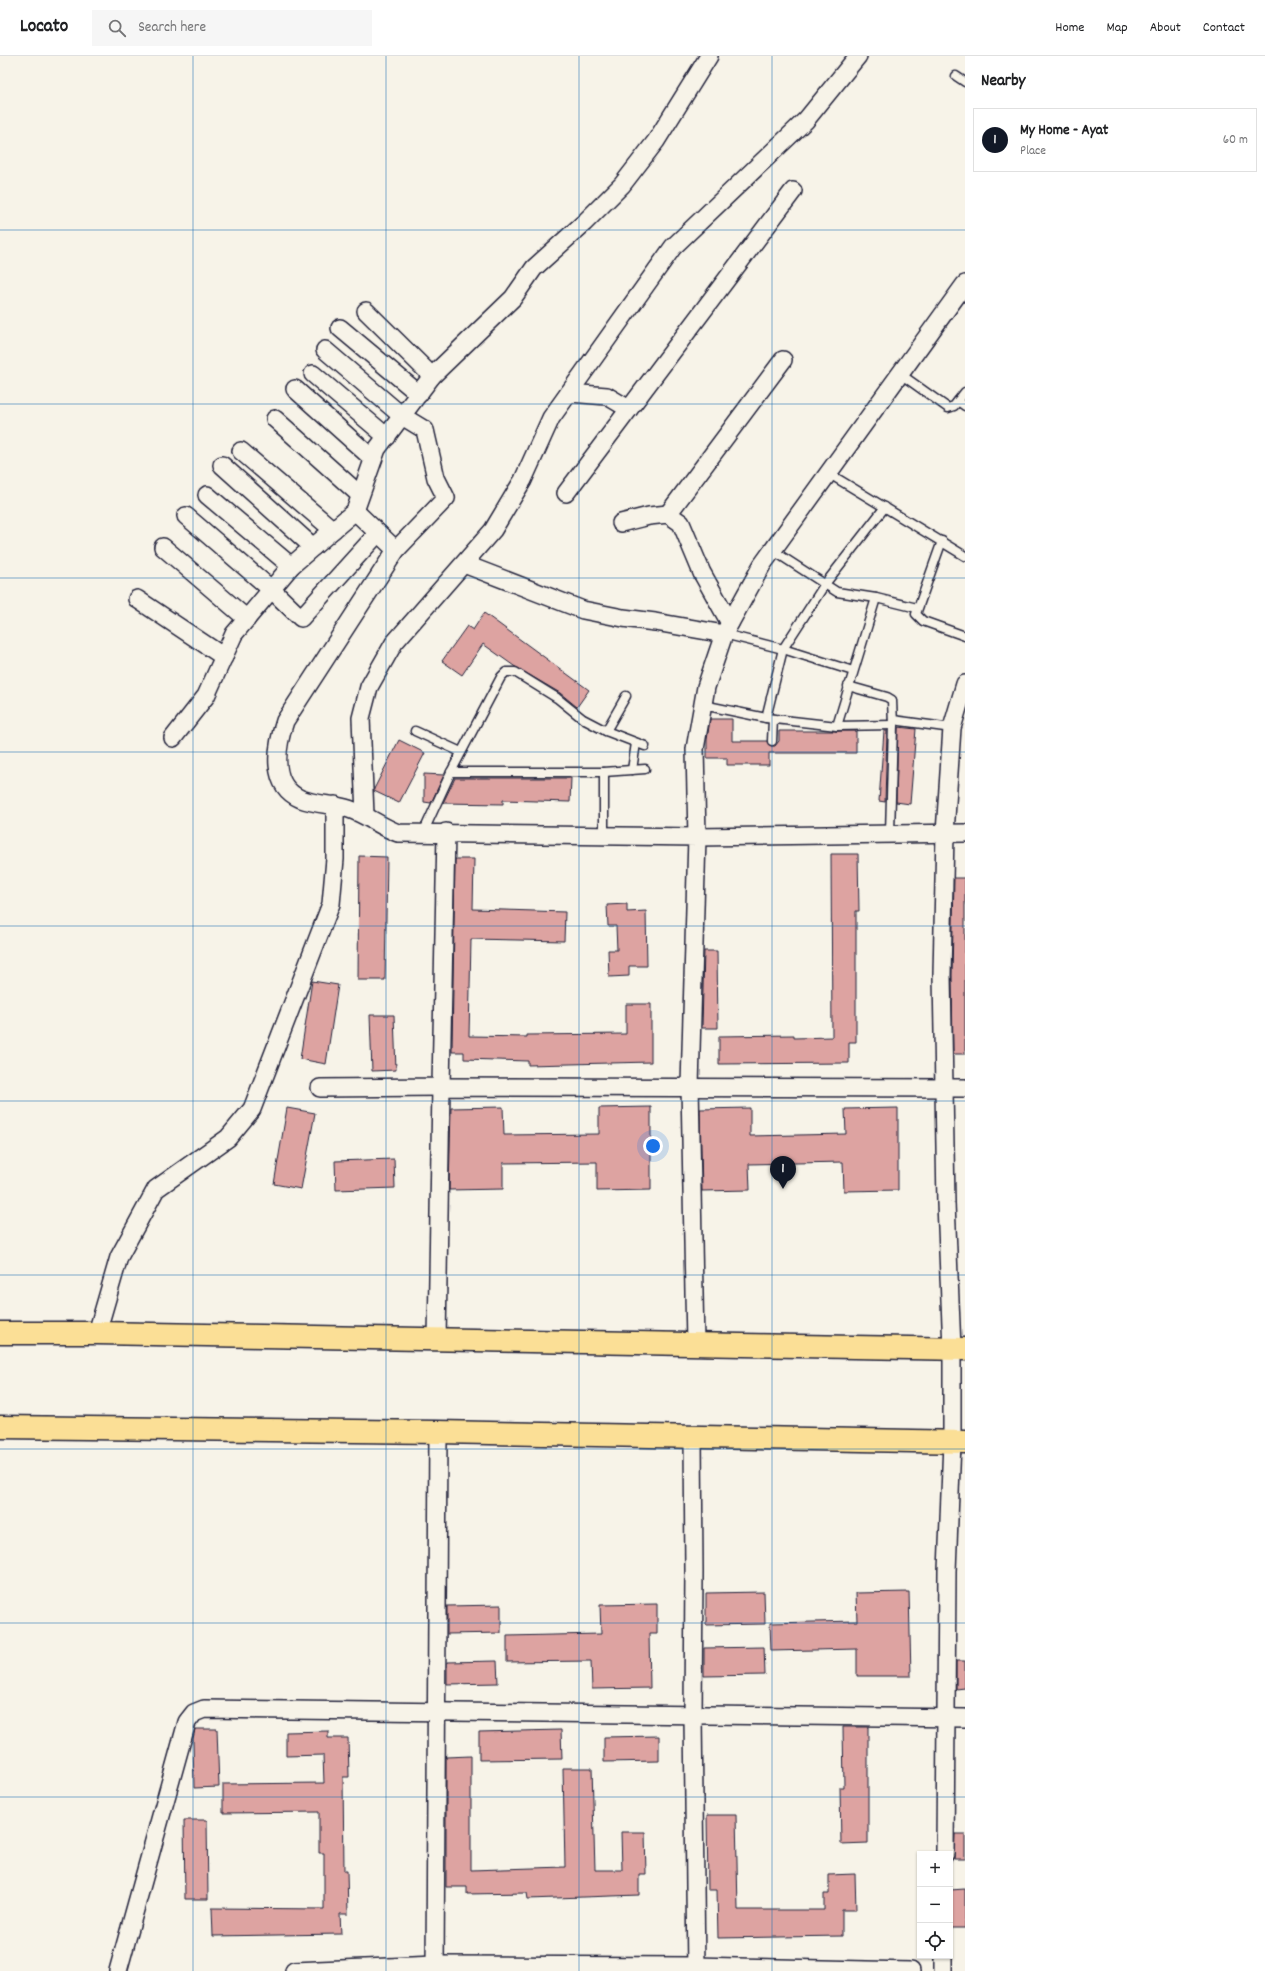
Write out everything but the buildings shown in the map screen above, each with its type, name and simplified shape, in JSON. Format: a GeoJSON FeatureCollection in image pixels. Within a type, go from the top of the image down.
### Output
{"type":"FeatureCollection","features":[{"type":"Feature","properties":{"kind":"highway"},"geometry":{"type":"LineString","coordinates":[[0,1333],[97,1333],[958,1349]]}},
{"type":"Feature","properties":{"kind":"highway"},"geometry":{"type":"LineString","coordinates":[[0,1427],[438,1432],[958,1442]]}},
{"type":"Feature","properties":{"kind":"street"},"geometry":{"type":"LineString","coordinates":[[173,738],[206,696],[234,634],[291,566],[355,512],[377,449],[432,376],[513,298],[534,268],[584,223],[622,185],[656,141],[710,56]]}},
{"type":"Feature","properties":{"kind":"street"},"geometry":{"type":"LineString","coordinates":[[365,814],[361,718],[369,687],[394,643],[493,530],[523,480],[551,418],[672,247],[806,120],[858,56]]}},
{"type":"Feature","properties":{"kind":"street"},"geometry":{"type":"LineString","coordinates":[[566,493],[793,191]]}},
{"type":"Feature","properties":{"kind":"street"},"geometry":{"type":"LineString","coordinates":[[696,1344],[690,1086],[697,837],[696,750],[706,688],[727,629],[762,565],[899,373],[964,289]]}},
{"type":"Feature","properties":{"kind":"street"},"geometry":{"type":"LineString","coordinates":[[366,311],[432,376]]}},
{"type":"Feature","properties":{"kind":"street"},"geometry":{"type":"LineString","coordinates":[[340,328],[419,394]]}},
{"type":"Feature","properties":{"kind":"street"},"geometry":{"type":"LineString","coordinates":[[326,350],[402,416],[424,430],[436,478],[446,498],[396,550],[285,722],[281,734],[278,765],[280,780],[288,792],[302,799],[335,805],[365,814],[388,829],[398,833],[446,832],[697,837],[965,833]]}},
{"type":"Feature","properties":{"kind":"street"},"geometry":{"type":"LineString","coordinates":[[668,514],[783,360]]}},
{"type":"Feature","properties":{"kind":"street"},"geometry":{"type":"LineString","coordinates":[[313,374],[387,437]]}},
{"type":"Feature","properties":{"kind":"street"},"geometry":{"type":"LineString","coordinates":[[295,389],[373,459]]}},
{"type":"Feature","properties":{"kind":"street"},"geometry":{"type":"LineString","coordinates":[[569,393],[607,396],[629,409]]}},
{"type":"Feature","properties":{"kind":"street"},"geometry":{"type":"LineString","coordinates":[[275,420],[360,495]]}},
{"type":"Feature","properties":{"kind":"street"},"geometry":{"type":"LineString","coordinates":[[241,451],[333,530]]}},
{"type":"Feature","properties":{"kind":"street"},"geometry":{"type":"LineString","coordinates":[[222,465],[313,547]]}},
{"type":"Feature","properties":{"kind":"street"},"geometry":{"type":"LineString","coordinates":[[207,495],[291,566]]}},
{"type":"Feature","properties":{"kind":"street"},"geometry":{"type":"LineString","coordinates":[[355,512],[396,550]]}},
{"type":"Feature","properties":{"kind":"street"},"geometry":{"type":"LineString","coordinates":[[621,523],[649,516],[668,514],[681,523],[727,629]]}},
{"type":"Feature","properties":{"kind":"street"},"geometry":{"type":"LineString","coordinates":[[186,516],[272,590],[302,618],[378,533]]}},
{"type":"Feature","properties":{"kind":"street"},"geometry":{"type":"LineString","coordinates":[[163,547],[247,619]]}},
{"type":"Feature","properties":{"kind":"street"},"geometry":{"type":"LineString","coordinates":[[464,564],[583,610],[623,618],[727,629]]}},
{"type":"Feature","properties":{"kind":"street"},"geometry":{"type":"LineString","coordinates":[[137,599],[224,657]]}},
{"type":"Feature","properties":{"kind":"street"},"geometry":{"type":"LineString","coordinates":[[945,1851],[947,1571],[958,1442],[958,1349],[944,1088],[942,975],[945,833],[952,728],[965,684]]}},
{"type":"Feature","properties":{"kind":"street"},"geometry":{"type":"LineString","coordinates":[[97,1333],[119,1256],[156,1189],[228,1138],[252,1109],[331,904],[335,859],[335,805]]}},
{"type":"Feature","properties":{"kind":"street"},"geometry":{"type":"LineString","coordinates":[[436,1340],[446,832]]}},
{"type":"Feature","properties":{"kind":"street"},"geometry":{"type":"LineString","coordinates":[[320,1088],[690,1086],[965,1088]]}},
{"type":"Feature","properties":{"kind":"street"},"geometry":{"type":"LineString","coordinates":[[435,1968],[438,1432]]}},
{"type":"Feature","properties":{"kind":"street"},"geometry":{"type":"LineString","coordinates":[[693,1437],[693,1716],[696,1969]]}},
{"type":"Feature","properties":{"kind":"street"},"geometry":{"type":"LineString","coordinates":[[118,1971],[187,1722],[194,1713],[204,1709],[693,1716],[965,1718]]}},
{"type":"Feature","properties":{"kind":"street"},"geometry":{"type":"LineString","coordinates":[[943,1959],[943,1971]]}},
{"type":"Feature","properties":{"kind":"street"},"geometry":{"type":"LineString","coordinates":[[294,1971],[435,1968],[911,1971]]}},
{"type":"Feature","properties":{"kind":"lane"},"geometry":{"type":"LineString","coordinates":[[956,76],[965,82]]}},
{"type":"Feature","properties":{"kind":"lane"},"geometry":{"type":"LineString","coordinates":[[899,373],[948,408],[954,406],[965,392]]}},
{"type":"Feature","properties":{"kind":"lane"},"geometry":{"type":"LineString","coordinates":[[958,401],[965,406]]}},
{"type":"Feature","properties":{"kind":"lane"},"geometry":{"type":"LineString","coordinates":[[828,473],[965,556]]}},
{"type":"Feature","properties":{"kind":"lane"},"geometry":{"type":"LineString","coordinates":[[772,741],[770,718],[783,649],[825,584],[885,507]]}},
{"type":"Feature","properties":{"kind":"lane"},"geometry":{"type":"LineString","coordinates":[[942,541],[916,614],[923,621],[965,636]]}},
{"type":"Feature","properties":{"kind":"lane"},"geometry":{"type":"LineString","coordinates":[[772,550],[837,592],[876,598],[917,608]]}},
{"type":"Feature","properties":{"kind":"lane"},"geometry":{"type":"LineString","coordinates":[[837,726],[876,598]]}},
{"type":"Feature","properties":{"kind":"lane"},"geometry":{"type":"LineString","coordinates":[[727,629],[783,649],[853,671]]}},
{"type":"Feature","properties":{"kind":"lane"},"geometry":{"type":"LineString","coordinates":[[423,833],[461,752],[501,677],[506,672],[515,672],[557,698],[583,719],[606,731],[640,745],[632,770]]}},
{"type":"Feature","properties":{"kind":"lane"},"geometry":{"type":"LineString","coordinates":[[848,686],[887,697],[892,700],[893,722],[890,833]]}},
{"type":"Feature","properties":{"kind":"lane"},"geometry":{"type":"LineString","coordinates":[[606,731],[626,696]]}},
{"type":"Feature","properties":{"kind":"lane"},"geometry":{"type":"LineString","coordinates":[[703,705],[770,718],[837,726],[893,722],[952,728]]}},
{"type":"Feature","properties":{"kind":"lane"},"geometry":{"type":"LineString","coordinates":[[415,731],[461,752]]}},
{"type":"Feature","properties":{"kind":"lane"},"geometry":{"type":"LineString","coordinates":[[451,772],[604,772],[645,769]]}},
{"type":"Feature","properties":{"kind":"lane"},"geometry":{"type":"LineString","coordinates":[[604,772],[604,835]]}},
{"type":"Feature","properties":{"kind":"place","name":"My Home - Ayat"},"geometry":{"type":"Point","coordinates":[783,1189]}}]}
